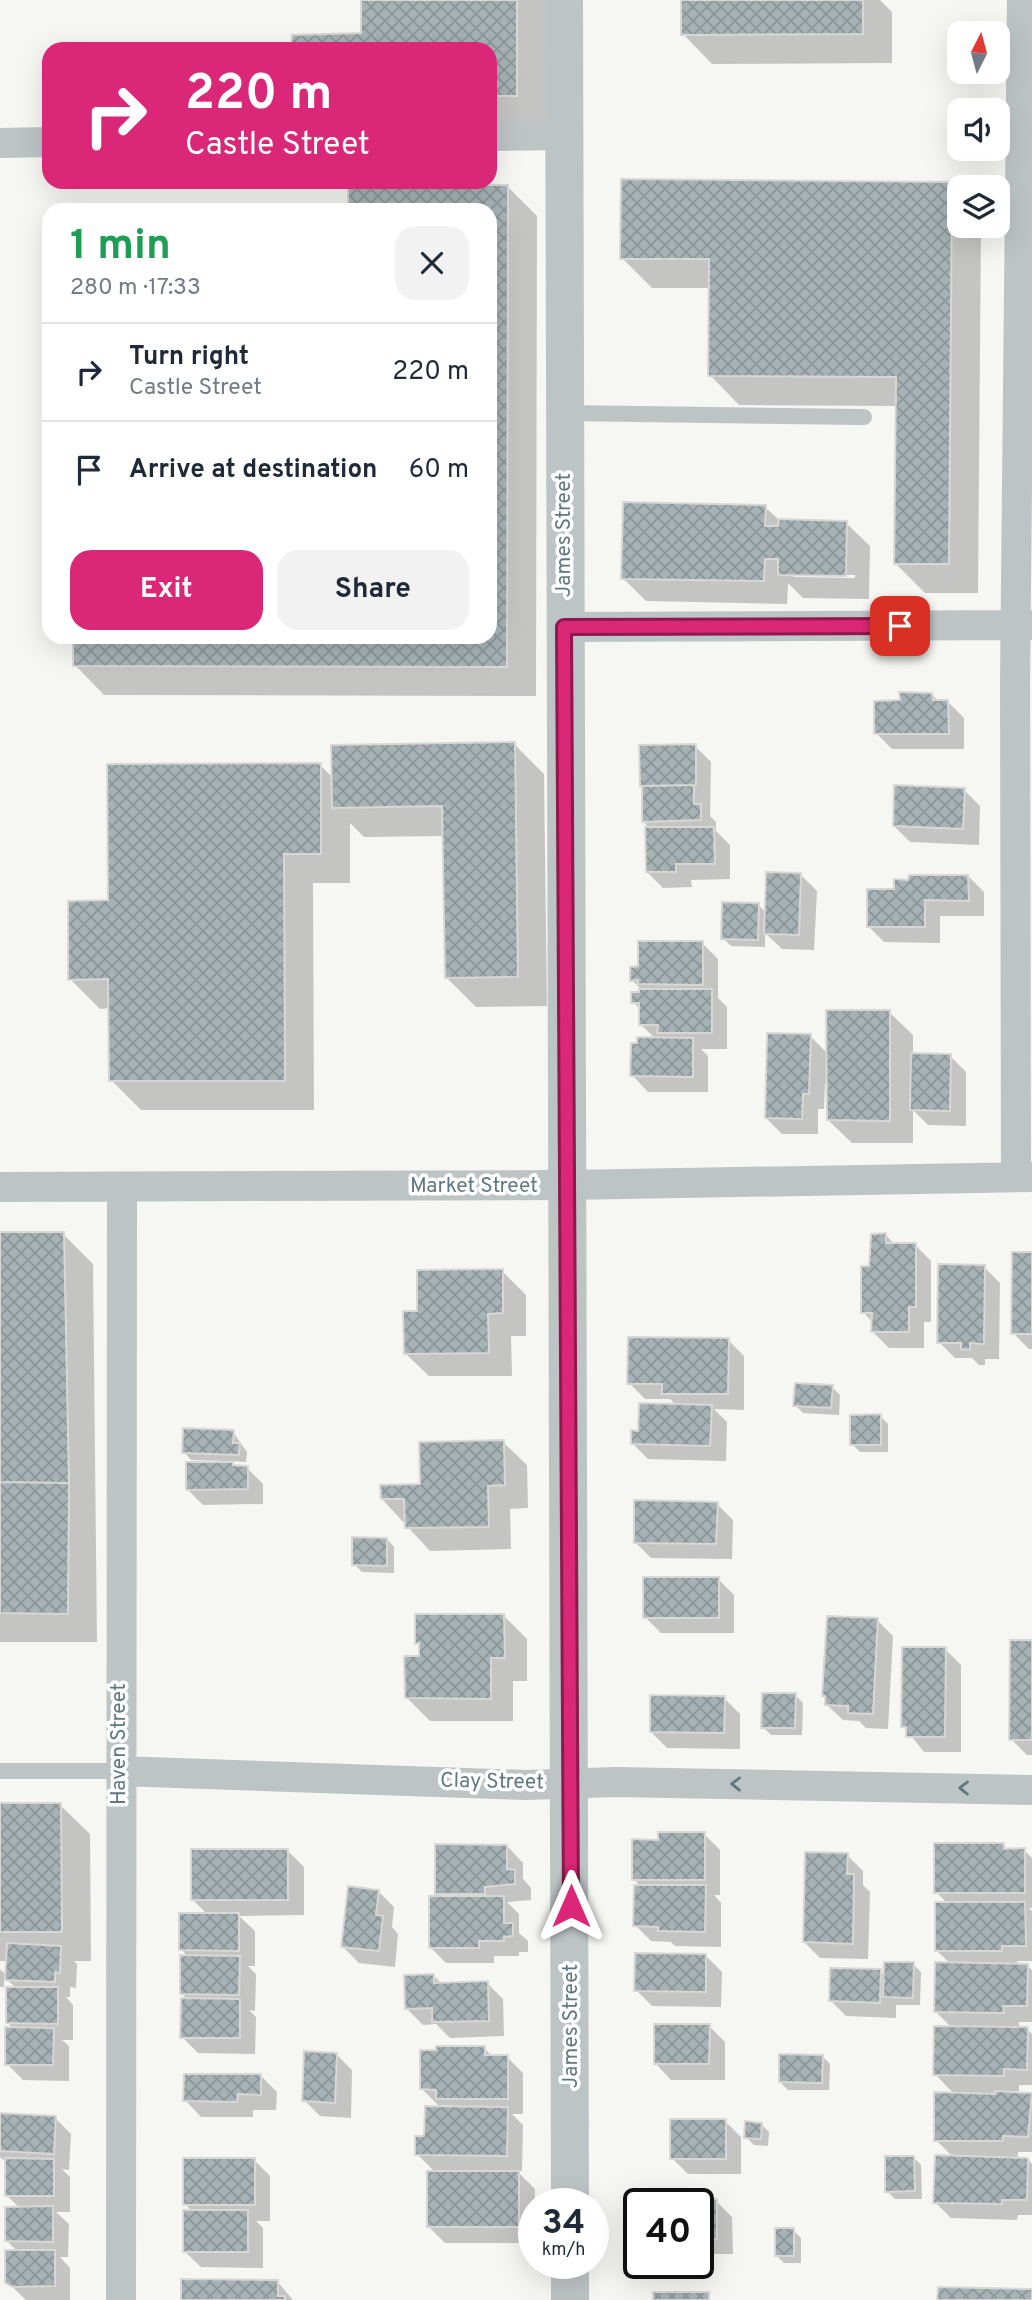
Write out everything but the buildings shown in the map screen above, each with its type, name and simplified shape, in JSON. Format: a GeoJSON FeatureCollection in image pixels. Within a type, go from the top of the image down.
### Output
{"type":"FeatureCollection","features":[{"type":"Feature","properties":{"kind":"street","name":"James Street"},"geometry":{"type":"LineString","coordinates":[[564,0],[570,2188]]}},
{"type":"Feature","properties":{"kind":"street"},"geometry":{"type":"LineString","coordinates":[[1022,0],[1026,132],[1024,1177]]}},
{"type":"Feature","properties":{"kind":"street"},"geometry":{"type":"LineString","coordinates":[[497,136],[564,135]]}},
{"type":"Feature","properties":{"kind":"street"},"geometry":{"type":"LineString","coordinates":[[0,143],[42,142]]}},
{"type":"Feature","properties":{"kind":"street"},"geometry":{"type":"LineString","coordinates":[[564,627],[1024,625]]}},
{"type":"Feature","properties":{"kind":"street","name":"Market Street"},"geometry":{"type":"LineString","coordinates":[[0,1187],[568,1185],[1024,1177]]}},
{"type":"Feature","properties":{"kind":"street","name":"Haven Street"},"geometry":{"type":"LineString","coordinates":[[121,2300],[119,1772],[122,1187]]}},
{"type":"Feature","properties":{"kind":"street","name":"Clay Street"},"geometry":{"type":"LineString","coordinates":[[119,1772],[526,1785],[570,1783],[1032,1790]]}},
{"type":"Feature","properties":{"kind":"street"},"geometry":{"type":"LineString","coordinates":[[570,2279],[570,2300]]}},
{"type":"Feature","properties":{"kind":"lane"},"geometry":{"type":"LineString","coordinates":[[564,413],[864,417]]}},
{"type":"Feature","properties":{"kind":"lane"},"geometry":{"type":"LineString","coordinates":[[0,1771],[119,1772]]}},
{"type":"Feature","properties":{"kind":"route"},"geometry":{"type":"LineString","coordinates":[[571,1906],[564,627],[900,626]]}}]}
